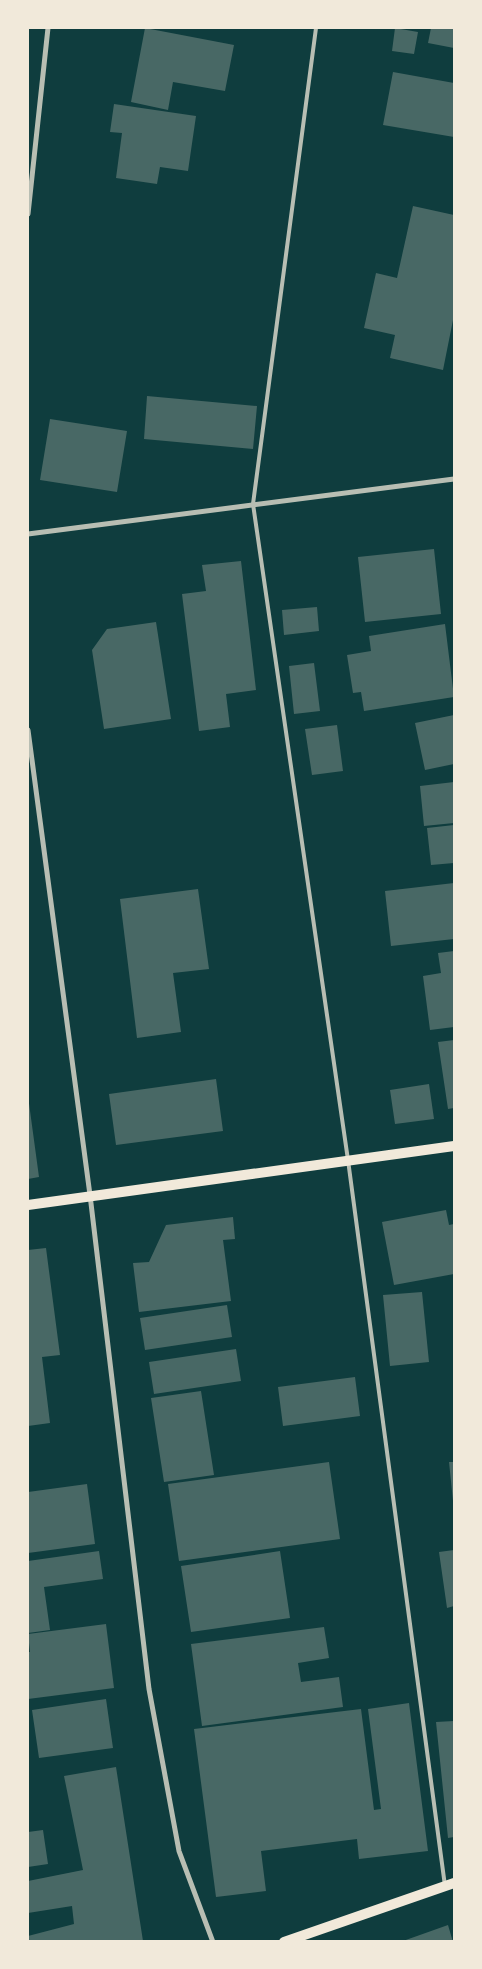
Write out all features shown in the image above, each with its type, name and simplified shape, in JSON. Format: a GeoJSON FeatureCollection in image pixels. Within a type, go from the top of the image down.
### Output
{"type":"FeatureCollection","features":[{"type":"Feature","properties":{"kind":"main road"},"geometry":{"type":"LineString","coordinates":[[28,1204],[454,1146]]}},
{"type":"Feature","properties":{"kind":"main road"},"geometry":{"type":"LineString","coordinates":[[284,1942],[450,1884]]}},
{"type":"Feature","properties":{"kind":"street"},"geometry":{"type":"LineString","coordinates":[[28,214],[48,28]]}},
{"type":"Feature","properties":{"kind":"street"},"geometry":{"type":"LineString","coordinates":[[28,534],[454,479]]}},
{"type":"Feature","properties":{"kind":"street"},"geometry":{"type":"LineString","coordinates":[[28,730],[90,1195],[149,1690],[179,1851],[213,1942]]}},
{"type":"Feature","properties":{"kind":"lane"},"geometry":{"type":"LineString","coordinates":[[316,28],[253,504],[450,1884]]}},
{"type":"Feature","properties":{"kind":"building"},"geometry":{"type":"Polygon","coordinates":[[[145,28],[234,45],[225,91],[173,82],[168,110],[131,102],[145,28]]]}},
{"type":"Feature","properties":{"kind":"building"},"geometry":{"type":"Polygon","coordinates":[[[395,28],[418,32],[414,54],[392,51],[395,28]]]}},
{"type":"Feature","properties":{"kind":"building"},"geometry":{"type":"Polygon","coordinates":[[[431,28],[454,28],[454,48],[428,43],[431,28]]]}},
{"type":"Feature","properties":{"kind":"building"},"geometry":{"type":"Polygon","coordinates":[[[393,72],[454,83],[454,137],[383,125],[393,72]]]}},
{"type":"Feature","properties":{"kind":"building"},"geometry":{"type":"Polygon","coordinates":[[[114,104],[196,116],[188,171],[160,167],[157,184],[116,178],[122,133],[110,132],[114,104]]]}},
{"type":"Feature","properties":{"kind":"building"},"geometry":{"type":"Polygon","coordinates":[[[413,206],[454,215],[454,315],[443,370],[390,358],[395,335],[364,328],[376,273],[397,278],[413,206]]]}},
{"type":"Feature","properties":{"kind":"building"},"geometry":{"type":"Polygon","coordinates":[[[147,396],[257,406],[253,449],[144,439],[147,396]]]}},
{"type":"Feature","properties":{"kind":"building"},"geometry":{"type":"Polygon","coordinates":[[[50,419],[127,431],[117,492],[40,480],[50,419]]]}},
{"type":"Feature","properties":{"kind":"building"},"geometry":{"type":"Polygon","coordinates":[[[434,549],[441,614],[365,622],[358,557],[434,549]]]}},
{"type":"Feature","properties":{"kind":"building"},"geometry":{"type":"Polygon","coordinates":[[[241,561],[256,690],[226,694],[230,727],[199,731],[182,594],[206,591],[202,565],[241,561]]]}},
{"type":"Feature","properties":{"kind":"building"},"geometry":{"type":"Polygon","coordinates":[[[317,607],[319,631],[284,635],[282,610],[317,607]]]}},
{"type":"Feature","properties":{"kind":"building"},"geometry":{"type":"Polygon","coordinates":[[[156,622],[171,719],[104,729],[92,650],[107,629],[156,622]]]}},
{"type":"Feature","properties":{"kind":"building"},"geometry":{"type":"Polygon","coordinates":[[[445,624],[454,697],[364,711],[361,692],[353,693],[347,655],[371,651],[369,636],[445,624]]]}},
{"type":"Feature","properties":{"kind":"building"},"geometry":{"type":"Polygon","coordinates":[[[314,663],[320,711],[294,714],[289,666],[314,663]]]}},
{"type":"Feature","properties":{"kind":"building"},"geometry":{"type":"Polygon","coordinates":[[[454,715],[454,764],[425,770],[415,723],[454,715]]]}},
{"type":"Feature","properties":{"kind":"building"},"geometry":{"type":"Polygon","coordinates":[[[337,725],[343,771],[312,775],[305,729],[337,725]]]}},
{"type":"Feature","properties":{"kind":"building"},"geometry":{"type":"Polygon","coordinates":[[[454,782],[454,823],[424,826],[420,786],[454,782]]]}},
{"type":"Feature","properties":{"kind":"building"},"geometry":{"type":"Polygon","coordinates":[[[454,825],[454,863],[431,865],[427,828],[454,825]]]}},
{"type":"Feature","properties":{"kind":"building"},"geometry":{"type":"Polygon","coordinates":[[[454,883],[454,939],[391,946],[385,891],[454,883]]]}},
{"type":"Feature","properties":{"kind":"building"},"geometry":{"type":"Polygon","coordinates":[[[198,889],[209,969],[173,973],[181,1032],[137,1038],[120,899],[198,889]]]}},
{"type":"Feature","properties":{"kind":"building"},"geometry":{"type":"Polygon","coordinates":[[[454,951],[454,1027],[430,1030],[423,976],[441,973],[438,953],[454,951]]]}},
{"type":"Feature","properties":{"kind":"building"},"geometry":{"type":"Polygon","coordinates":[[[454,1040],[454,1108],[448,1109],[438,1042],[454,1040]]]}},
{"type":"Feature","properties":{"kind":"building"},"geometry":{"type":"Polygon","coordinates":[[[216,1079],[223,1131],[116,1145],[109,1094],[216,1079]]]}},
{"type":"Feature","properties":{"kind":"building"},"geometry":{"type":"Polygon","coordinates":[[[429,1084],[434,1119],[395,1124],[390,1090],[429,1084]]]}},
{"type":"Feature","properties":{"kind":"building"},"geometry":{"type":"Polygon","coordinates":[[[28,1096],[39,1177],[28,1179],[28,1096]]]}},
{"type":"Feature","properties":{"kind":"building"},"geometry":{"type":"Polygon","coordinates":[[[446,1210],[449,1225],[454,1224],[454,1274],[394,1285],[382,1222],[446,1210]]]}},
{"type":"Feature","properties":{"kind":"building"},"geometry":{"type":"Polygon","coordinates":[[[233,1217],[235,1239],[223,1240],[231,1301],[139,1312],[133,1263],[149,1262],[166,1225],[233,1217]]]}},
{"type":"Feature","properties":{"kind":"building"},"geometry":{"type":"Polygon","coordinates":[[[46,1248],[60,1355],[42,1357],[50,1423],[28,1426],[28,1250],[46,1248]]]}},
{"type":"Feature","properties":{"kind":"building"},"geometry":{"type":"Polygon","coordinates":[[[422,1292],[429,1362],[390,1366],[383,1295],[422,1292]]]}},
{"type":"Feature","properties":{"kind":"building"},"geometry":{"type":"Polygon","coordinates":[[[227,1305],[232,1337],[145,1350],[140,1318],[227,1305]]]}},
{"type":"Feature","properties":{"kind":"building"},"geometry":{"type":"Polygon","coordinates":[[[236,1349],[241,1381],[154,1394],[149,1362],[236,1349]]]}},
{"type":"Feature","properties":{"kind":"building"},"geometry":{"type":"Polygon","coordinates":[[[355,1377],[360,1416],[283,1426],[278,1387],[355,1377]]]}},
{"type":"Feature","properties":{"kind":"building"},"geometry":{"type":"Polygon","coordinates":[[[201,1391],[214,1475],[164,1482],[151,1398],[201,1391]]]}},
{"type":"Feature","properties":{"kind":"building"},"geometry":{"type":"Polygon","coordinates":[[[329,1462],[340,1539],[179,1561],[168,1484],[329,1462]]]}},
{"type":"Feature","properties":{"kind":"building"},"geometry":{"type":"Polygon","coordinates":[[[449,1462],[454,1462],[453,1501],[449,1462]]]}},
{"type":"Feature","properties":{"kind":"building"},"geometry":{"type":"Polygon","coordinates":[[[87,1484],[95,1544],[28,1553],[28,1492],[87,1484]]]}},
{"type":"Feature","properties":{"kind":"building"},"geometry":{"type":"Polygon","coordinates":[[[454,1550],[454,1606],[447,1608],[439,1552],[454,1550]]]}},
{"type":"Feature","properties":{"kind":"building"},"geometry":{"type":"Polygon","coordinates":[[[99,1551],[103,1579],[44,1587],[50,1630],[28,1633],[28,1561],[99,1551]]]}},
{"type":"Feature","properties":{"kind":"building"},"geometry":{"type":"Polygon","coordinates":[[[280,1551],[290,1618],[191,1632],[181,1566],[280,1551]]]}},
{"type":"Feature","properties":{"kind":"building"},"geometry":{"type":"Polygon","coordinates":[[[106,1624],[114,1688],[28,1699],[28,1652],[30,1652],[28,1634],[106,1624]]]}},
{"type":"Feature","properties":{"kind":"building"},"geometry":{"type":"Polygon","coordinates":[[[324,1627],[329,1658],[298,1663],[301,1682],[339,1677],[343,1707],[202,1726],[191,1644],[324,1627]]]}},
{"type":"Feature","properties":{"kind":"building"},"geometry":{"type":"Polygon","coordinates":[[[106,1699],[113,1748],[39,1758],[32,1710],[106,1699]]]}},
{"type":"Feature","properties":{"kind":"building"},"geometry":{"type":"Polygon","coordinates":[[[409,1703],[428,1851],[359,1859],[357,1839],[261,1851],[266,1891],[216,1897],[194,1729],[361,1709],[374,1810],[381,1809],[368,1709],[409,1703]]]}},
{"type":"Feature","properties":{"kind":"building"},"geometry":{"type":"Polygon","coordinates":[[[454,1721],[454,1837],[448,1838],[436,1722],[454,1721]]]}},
{"type":"Feature","properties":{"kind":"building"},"geometry":{"type":"Polygon","coordinates":[[[116,1767],[143,1941],[28,1942],[28,1936],[74,1924],[72,1906],[28,1913],[28,1881],[83,1870],[64,1776],[116,1767]]]}},
{"type":"Feature","properties":{"kind":"building"},"geometry":{"type":"Polygon","coordinates":[[[43,1830],[48,1864],[28,1867],[28,1832],[43,1830]]]}},
{"type":"Feature","properties":{"kind":"building"},"geometry":{"type":"Polygon","coordinates":[[[448,1925],[453,1942],[403,1942],[403,1941],[448,1925]]]}}]}
